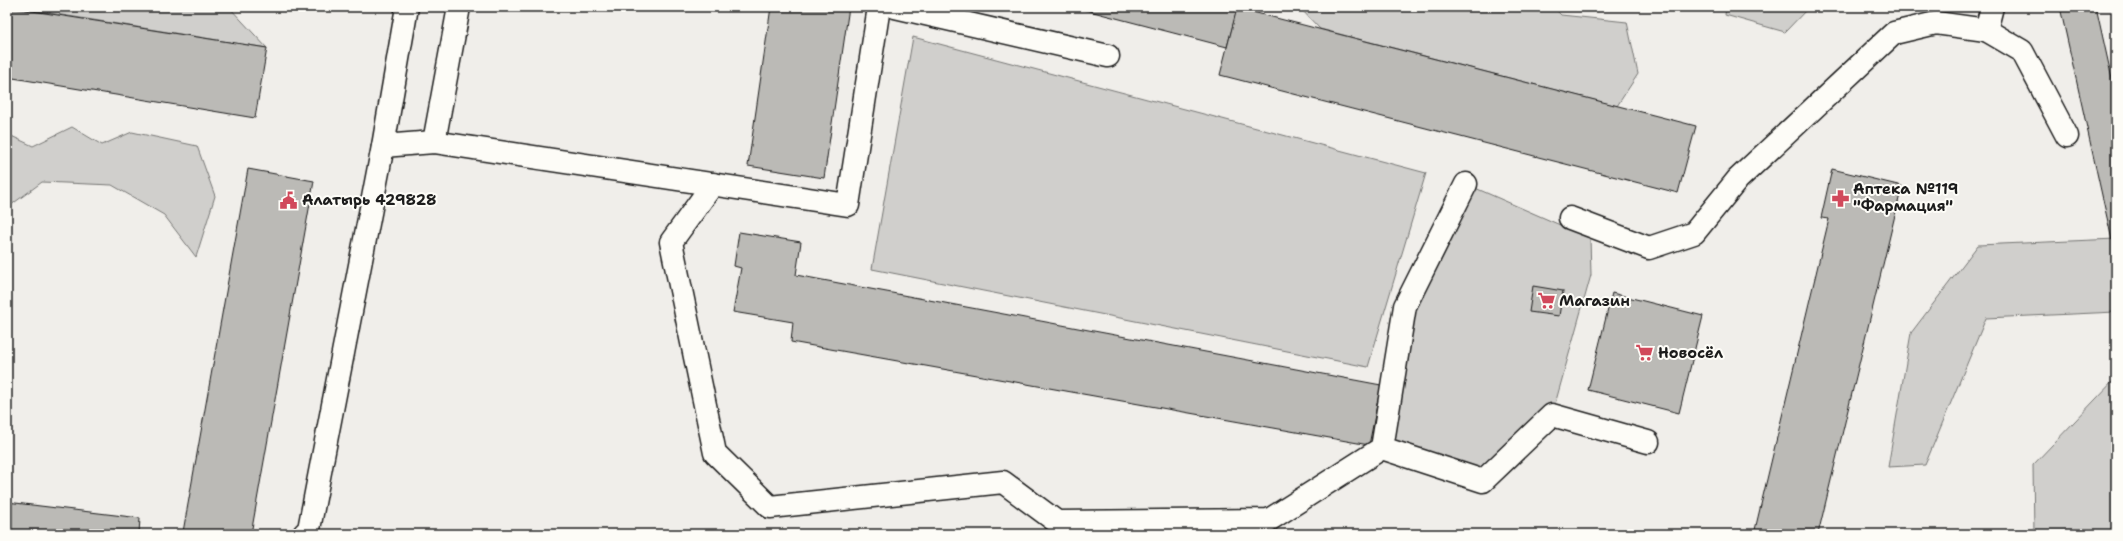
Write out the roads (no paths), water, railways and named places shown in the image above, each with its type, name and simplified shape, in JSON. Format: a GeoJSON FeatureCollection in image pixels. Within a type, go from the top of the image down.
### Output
{"type":"FeatureCollection","features":[{"type":"Feature","properties":{"kind":"lane"},"geometry":{"type":"LineString","coordinates":[[304,534],[309,528],[383,146],[407,7]]}},
{"type":"Feature","properties":{"kind":"lane"},"geometry":{"type":"LineString","coordinates":[[434,142],[459,7]]}},
{"type":"Feature","properties":{"kind":"lane"},"geometry":{"type":"LineString","coordinates":[[383,146],[434,142],[848,205],[879,7]]}},
{"type":"Feature","properties":{"kind":"lane"},"geometry":{"type":"LineString","coordinates":[[895,7],[1108,56]]}},
{"type":"Feature","properties":{"kind":"lane"},"geometry":{"type":"LineString","coordinates":[[1986,30],[1992,7]]}},
{"type":"Feature","properties":{"kind":"lane"},"geometry":{"type":"LineString","coordinates":[[1570,218],[1649,248],[1694,233],[1738,179],[1894,33],[1936,23],[1986,30],[2022,51],[2067,136]]}},
{"type":"Feature","properties":{"kind":"lane"},"geometry":{"type":"LineString","coordinates":[[713,184],[671,242],[715,453],[770,507],[1003,482],[1057,522],[1269,520],[1382,448],[1405,306],[1466,184]]}},
{"type":"Feature","properties":{"kind":"lane"},"geometry":{"type":"LineString","coordinates":[[1382,448],[1483,480],[1552,415],[1648,442]]}},
{"type":"Feature","properties":{"kind":"place","name":"Аптека №119 \"Фармация\""},"geometry":{"type":"Point","coordinates":[1840,198]}},
{"type":"Feature","properties":{"kind":"place","name":"Алатырь 429828"},"geometry":{"type":"Point","coordinates":[289,200]}},
{"type":"Feature","properties":{"kind":"place","name":"Магазин"},"geometry":{"type":"Point","coordinates":[1546,301]}},
{"type":"Feature","properties":{"kind":"place","name":"Новосёл"},"geometry":{"type":"Point","coordinates":[1645,353]}}]}
